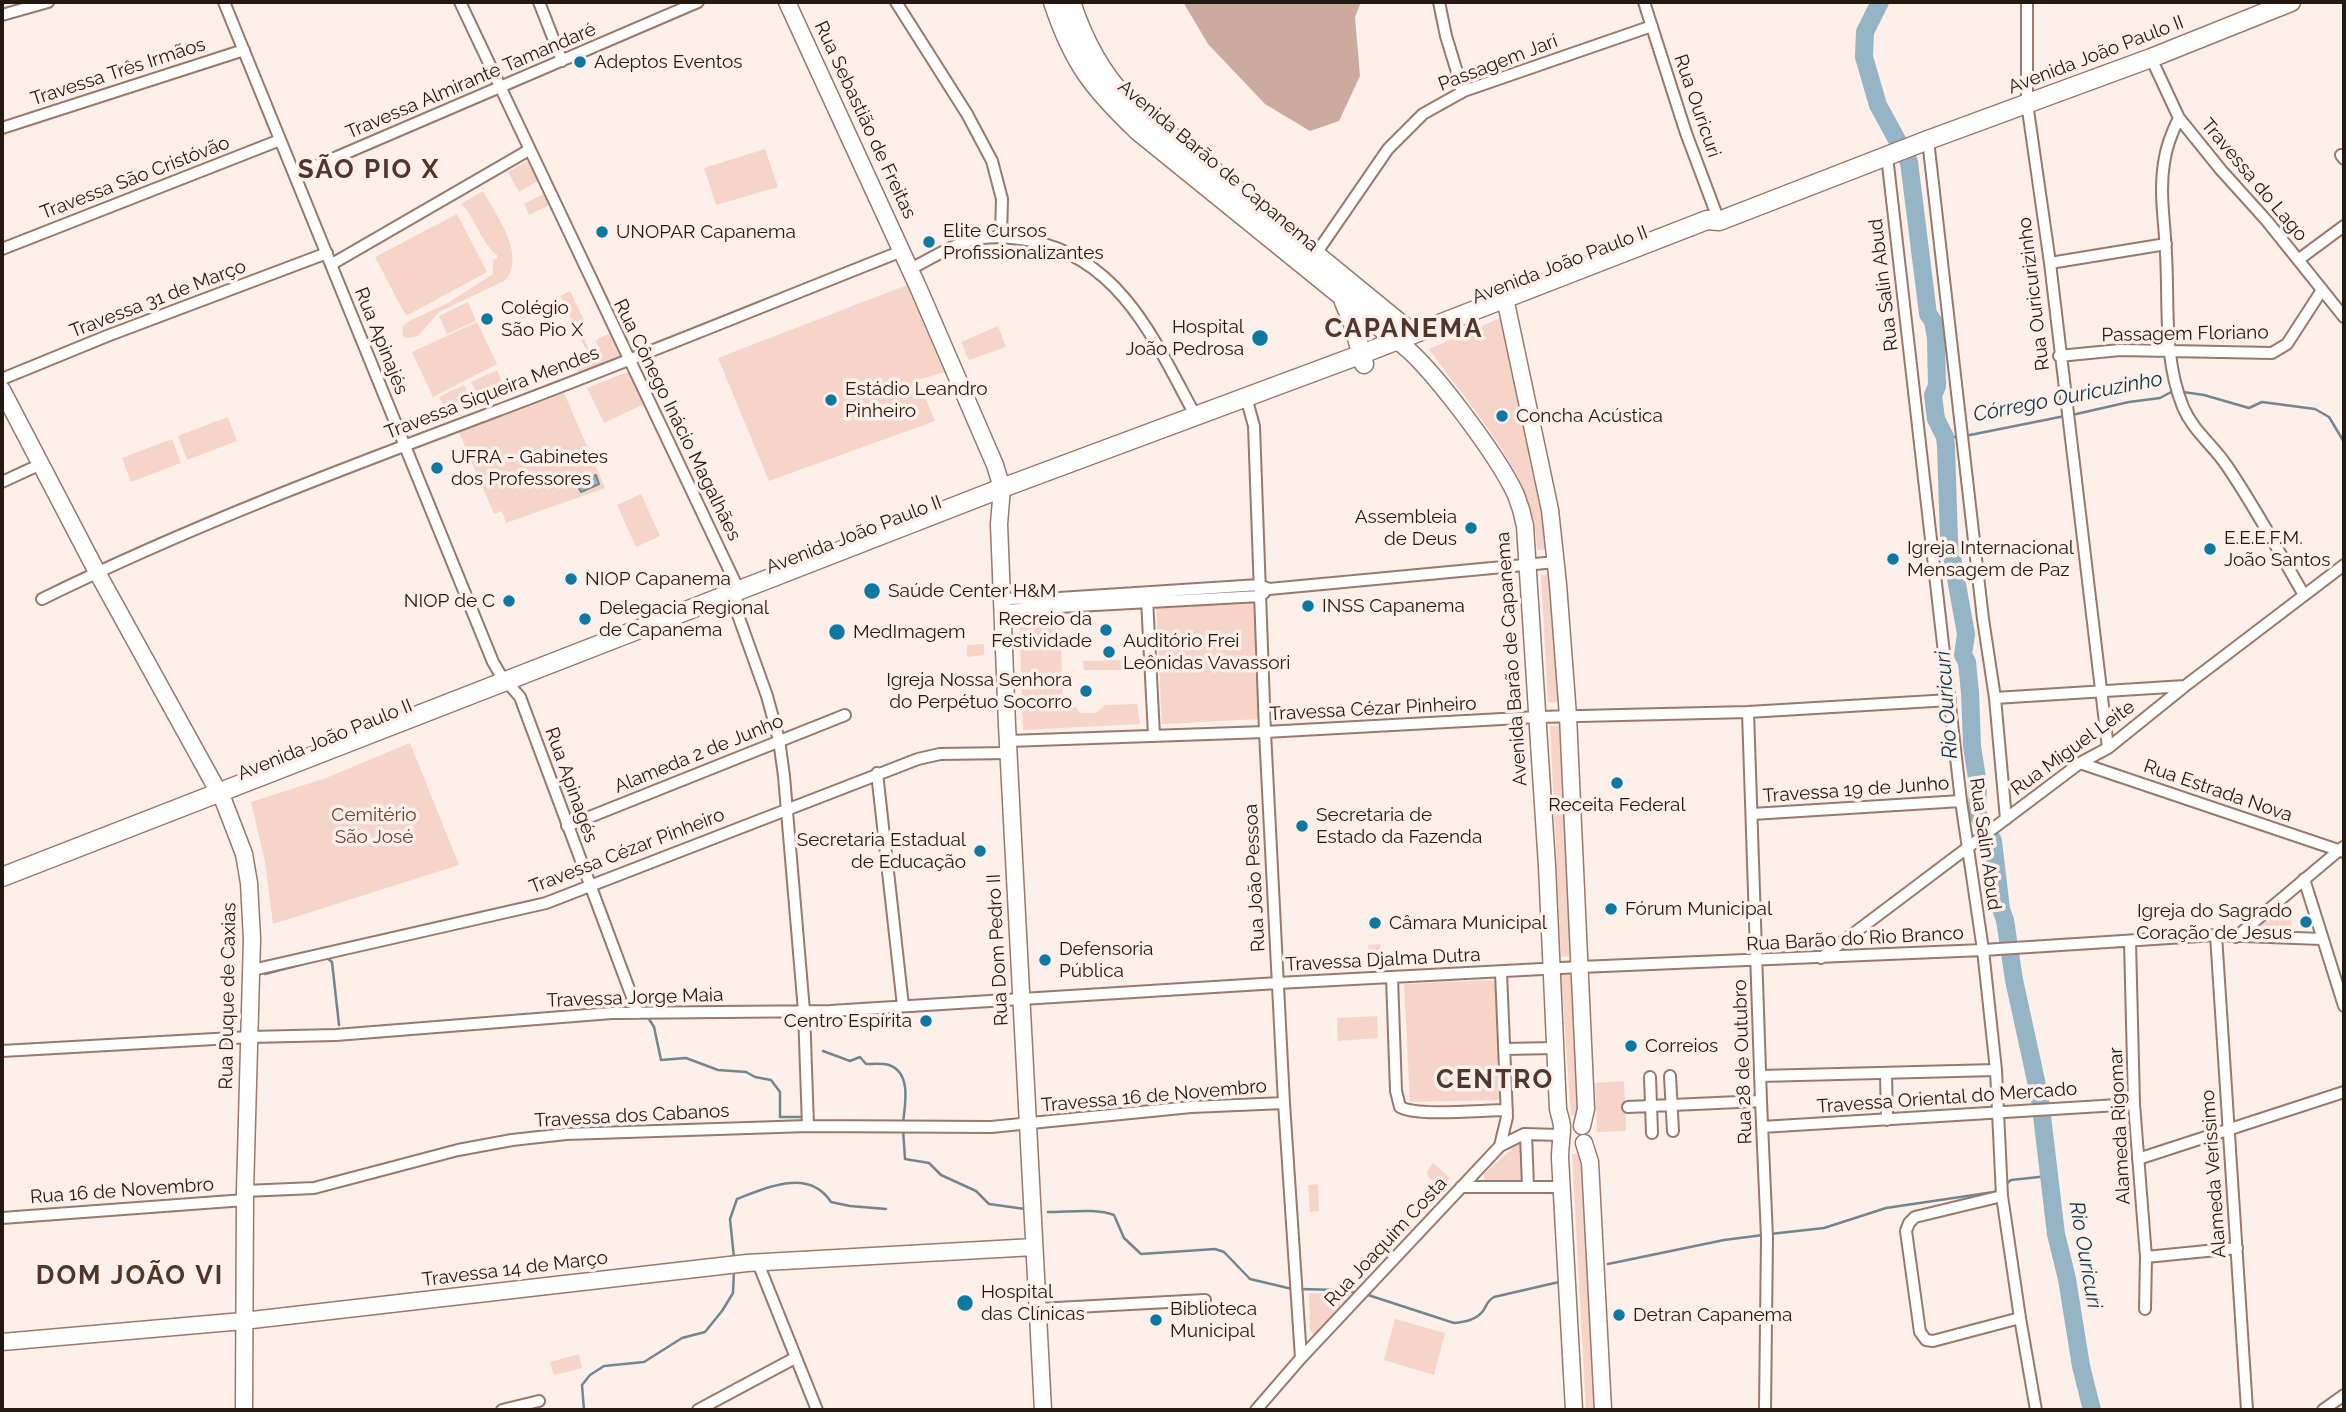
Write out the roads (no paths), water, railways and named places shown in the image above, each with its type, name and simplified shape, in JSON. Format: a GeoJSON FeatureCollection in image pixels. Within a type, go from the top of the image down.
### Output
{"type":"FeatureCollection","features":[{"type":"Feature","properties":{"kind":"main road","name":"Avenida Barão de Capanema"},"geometry":{"type":"LineString","coordinates":[[1054,2],[1071,49],[1086,75],[1127,100],[1175,151],[1311,261],[1392,319],[1402,343]]}},
{"type":"Feature","properties":{"kind":"main road","name":"Avenida Barão de Capanema"},"geometry":{"type":"LineString","coordinates":[[1070,2],[1106,89]]}},
{"type":"Feature","properties":{"kind":"main road","name":"Avenida João Paulo II"},"geometry":{"type":"LineString","coordinates":[[2,888],[28,872],[412,722],[1002,494],[1363,359],[1707,220],[1719,221],[2151,58],[2279,4]]}},
{"type":"Feature","properties":{"kind":"main road","name":"Avenida Barão de Capanema"},"geometry":{"type":"LineString","coordinates":[[1311,261],[1343,299],[1402,343]]}},
{"type":"Feature","properties":{"kind":"main road"},"geometry":{"type":"LineString","coordinates":[[1343,299],[1363,359]]}},
{"type":"Feature","properties":{"kind":"main road","name":"Avenida João Paulo II"},"geometry":{"type":"LineString","coordinates":[[1002,494],[1195,415],[1248,401]]}},
{"type":"Feature","properties":{"kind":"main road","name":"Avenida João Paulo II"},"geometry":{"type":"LineString","coordinates":[[2,877],[28,872]]}},
{"type":"Feature","properties":{"kind":"street"},"geometry":{"type":"LineString","coordinates":[[2,16],[48,2]]}},
{"type":"Feature","properties":{"kind":"street","name":"Rua Apinajés"},"geometry":{"type":"LineString","coordinates":[[224,2],[493,662],[510,684]]}},
{"type":"Feature","properties":{"kind":"street","name":"Rua Cônego Inácio Magalhães"},"geometry":{"type":"LineString","coordinates":[[460,2],[733,577],[738,615],[759,671],[779,740],[788,808],[804,1011],[808,1126]]}},
{"type":"Feature","properties":{"kind":"street"},"geometry":{"type":"LineString","coordinates":[[539,2],[562,61]]}},
{"type":"Feature","properties":{"kind":"street","name":"Travessa Almirante Tamandaré"},"geometry":{"type":"LineString","coordinates":[[295,175],[698,2]]}},
{"type":"Feature","properties":{"kind":"street","name":"Rua Sebastião de Freitas"},"geometry":{"type":"LineString","coordinates":[[787,2],[902,251],[995,465],[1002,494]]}},
{"type":"Feature","properties":{"kind":"street"},"geometry":{"type":"LineString","coordinates":[[897,2],[967,114],[992,161],[1002,199],[1002,237]]}},
{"type":"Feature","properties":{"kind":"street"},"geometry":{"type":"LineString","coordinates":[[1439,2],[1461,93]]}},
{"type":"Feature","properties":{"kind":"street","name":"Rua Ouricuri"},"geometry":{"type":"LineString","coordinates":[[1644,2],[1686,133],[1719,221]]}},
{"type":"Feature","properties":{"kind":"street","name":"Rua Ouricurizinho"},"geometry":{"type":"LineString","coordinates":[[2026,2],[2027,103],[2050,263],[2059,356],[2108,748]]}},
{"type":"Feature","properties":{"kind":"street","name":"Passagem Jarí"},"geometry":{"type":"LineString","coordinates":[[1311,261],[1388,149],[1403,131],[1423,114],[1461,93],[1651,26]]}},
{"type":"Feature","properties":{"kind":"street","name":"Travessa Três Irmãos"},"geometry":{"type":"LineString","coordinates":[[2,128],[244,50]]}},
{"type":"Feature","properties":{"kind":"street","name":"Travessa do Lago"},"geometry":{"type":"LineString","coordinates":[[2151,58],[2179,118],[2344,317]]}},
{"type":"Feature","properties":{"kind":"street"},"geometry":{"type":"LineString","coordinates":[[2179,118],[2172,131],[2163,165],[2166,317],[2169,351],[2183,407],[2195,429],[2226,465],[2304,595]]}},
{"type":"Feature","properties":{"kind":"street","name":"Travessa São Cristóvão"},"geometry":{"type":"LineString","coordinates":[[2,249],[280,140]]}},
{"type":"Feature","properties":{"kind":"street"},"geometry":{"type":"LineString","coordinates":[[1920,143],[1995,698],[2006,819]]}},
{"type":"Feature","properties":{"kind":"street"},"geometry":{"type":"LineString","coordinates":[[332,264],[530,150]]}},
{"type":"Feature","properties":{"kind":"street","name":"Rua Salin Abud"},"geometry":{"type":"LineString","coordinates":[[1889,155],[1961,802],[1983,950],[1996,1070],[2003,1196],[2036,1410]]}},
{"type":"Feature","properties":{"kind":"street"},"geometry":{"type":"LineString","coordinates":[[2298,260],[2344,226]]}},
{"type":"Feature","properties":{"kind":"street"},"geometry":{"type":"LineString","coordinates":[[910,270],[967,241],[1002,237],[1039,243],[1076,257],[1121,291],[1143,320],[1195,415]]}},
{"type":"Feature","properties":{"kind":"street"},"geometry":{"type":"LineString","coordinates":[[2050,263],[2166,244]]}},
{"type":"Feature","properties":{"kind":"street","name":"Travessa Siqueira Mendes"},"geometry":{"type":"LineString","coordinates":[[42,599],[97,572],[405,444],[628,360],[902,251]]}},
{"type":"Feature","properties":{"kind":"street","name":"Travessa 31 de Março"},"geometry":{"type":"LineString","coordinates":[[2,379],[120,331],[327,253]]}},
{"type":"Feature","properties":{"kind":"street","name":"Passagem Floriano"},"geometry":{"type":"LineString","coordinates":[[2059,356],[2120,350],[2272,353],[2287,344],[2322,290]]}},
{"type":"Feature","properties":{"kind":"street"},"geometry":{"type":"LineString","coordinates":[[1506,302],[1550,510],[1556,562],[1568,716],[1580,967],[1586,1109],[1583,1135],[1590,1162],[1603,1410]]}},
{"type":"Feature","properties":{"kind":"street","name":"Avenida Barão de Capanema"},"geometry":{"type":"LineString","coordinates":[[1402,343],[1458,408],[1508,481],[1522,512],[1538,717],[1574,1410]]}},
{"type":"Feature","properties":{"kind":"street","name":"Rua Duque de Caxias"},"geometry":{"type":"LineString","coordinates":[[2,390],[97,572],[221,797],[239,836],[248,873],[252,970],[245,1195],[244,1410]]}},
{"type":"Feature","properties":{"kind":"street","name":"Rua João Pessoa"},"geometry":{"type":"LineString","coordinates":[[1248,401],[1254,426],[1262,590],[1265,732],[1284,1103],[1301,1358]]}},
{"type":"Feature","properties":{"kind":"street"},"geometry":{"type":"LineString","coordinates":[[2,482],[41,464]]}},
{"type":"Feature","properties":{"kind":"street","name":"Rua Dom Pedro II"},"geometry":{"type":"LineString","coordinates":[[1002,494],[999,524],[1008,747],[1043,1410]]}},
{"type":"Feature","properties":{"kind":"street"},"geometry":{"type":"LineString","coordinates":[[1003,605],[1262,590],[1556,562]]}},
{"type":"Feature","properties":{"kind":"street","name":"Rua Miguel Leite"},"geometry":{"type":"LineString","coordinates":[[1821,958],[2080,763],[2108,748],[2344,565]]}},
{"type":"Feature","properties":{"kind":"street"},"geometry":{"type":"LineString","coordinates":[[1147,598],[1154,735]]}},
{"type":"Feature","properties":{"kind":"street","name":"Rua Apinagés"},"geometry":{"type":"LineString","coordinates":[[510,684],[523,704],[638,1013]]}},
{"type":"Feature","properties":{"kind":"street"},"geometry":{"type":"LineString","coordinates":[[1995,698],[2185,686]]}},
{"type":"Feature","properties":{"kind":"street","name":"Travessa Cézar Pinheiro"},"geometry":{"type":"LineString","coordinates":[[252,970],[516,911],[590,886],[877,773],[933,755],[1154,735],[1265,732],[1538,717],[1748,712],[1950,700]]}},
{"type":"Feature","properties":{"kind":"street","name":"Rua 28 de Outubro"},"geometry":{"type":"LineString","coordinates":[[1748,712],[1767,1237],[1765,1410]]}},
{"type":"Feature","properties":{"kind":"street","name":"Alameda 2 de Junho"},"geometry":{"type":"LineString","coordinates":[[567,826],[845,715]]}},
{"type":"Feature","properties":{"kind":"street","name":"Rua Estrada Nova"},"geometry":{"type":"LineString","coordinates":[[2080,763],[2343,849]]}},
{"type":"Feature","properties":{"kind":"street"},"geometry":{"type":"LineString","coordinates":[[877,773],[903,1006]]}},
{"type":"Feature","properties":{"kind":"street","name":"Travessa 19 de Junho"},"geometry":{"type":"LineString","coordinates":[[1752,814],[1961,802]]}},
{"type":"Feature","properties":{"kind":"street"},"geometry":{"type":"LineString","coordinates":[[2236,937],[2343,849]]}},
{"type":"Feature","properties":{"kind":"street"},"geometry":{"type":"LineString","coordinates":[[2304,880],[2344,1006]]}},
{"type":"Feature","properties":{"kind":"street","name":"Rua Barão do Rio Branco"},"geometry":{"type":"LineString","coordinates":[[1580,967],[1983,950],[2216,935],[2322,939]]}},
{"type":"Feature","properties":{"kind":"street","name":"Alameda Verissimo"},"geometry":{"type":"LineString","coordinates":[[2216,935],[2247,1410]]}},
{"type":"Feature","properties":{"kind":"street","name":"Alameda Rigomar"},"geometry":{"type":"LineString","coordinates":[[2130,941],[2134,1104],[2146,1257],[2145,1309]]}},
{"type":"Feature","properties":{"kind":"street","name":"Travessa Djalma Dutra"},"geometry":{"type":"LineString","coordinates":[[1021,998],[1580,967]]}},
{"type":"Feature","properties":{"kind":"street"},"geometry":{"type":"LineString","coordinates":[[1500,1146],[1507,1113],[1501,972]]}},
{"type":"Feature","properties":{"kind":"street"},"geometry":{"type":"LineString","coordinates":[[1392,977],[1396,1091],[1400,1107],[1424,1112],[1507,1113],[1525,1134],[1528,1187]]}},
{"type":"Feature","properties":{"kind":"street","name":"Travessa Jorge Maia"},"geometry":{"type":"LineString","coordinates":[[2,1051],[250,1037],[336,1035],[583,1014],[804,1011],[1021,998]]}},
{"type":"Feature","properties":{"kind":"street"},"geometry":{"type":"LineString","coordinates":[[1504,1049],[1554,1048]]}},
{"type":"Feature","properties":{"kind":"street"},"geometry":{"type":"LineString","coordinates":[[1760,1076],[1996,1070]]}},
{"type":"Feature","properties":{"kind":"street"},"geometry":{"type":"LineString","coordinates":[[1886,1074],[1887,1120]]}},
{"type":"Feature","properties":{"kind":"street"},"geometry":{"type":"LineString","coordinates":[[1670,1076],[1673,1131]]}},
{"type":"Feature","properties":{"kind":"street"},"geometry":{"type":"LineString","coordinates":[[1650,1077],[1652,1133]]}},
{"type":"Feature","properties":{"kind":"street"},"geometry":{"type":"LineString","coordinates":[[2138,1159],[2344,1092]]}},
{"type":"Feature","properties":{"kind":"street"},"geometry":{"type":"LineString","coordinates":[[1629,1107],[1760,1101]]}},
{"type":"Feature","properties":{"kind":"street","name":"Travessa 16 de Novembro"},"geometry":{"type":"LineString","coordinates":[[1027,1125],[1165,1109],[1284,1103]]}},
{"type":"Feature","properties":{"kind":"street","name":"Travessa Oriental do Mercado"},"geometry":{"type":"LineString","coordinates":[[1762,1127],[2134,1104]]}},
{"type":"Feature","properties":{"kind":"street"},"geometry":{"type":"LineString","coordinates":[[1574,1123],[1583,1135],[1573,1149],[1561,1136],[1574,1123]]}},
{"type":"Feature","properties":{"kind":"street","name":"Travessa dos Cabanos"},"geometry":{"type":"LineString","coordinates":[[245,1195],[314,1188],[458,1150],[539,1137],[607,1132],[808,1126],[960,1128],[1027,1125]]}},
{"type":"Feature","properties":{"kind":"street","name":"Rua Joaquim Costa"},"geometry":{"type":"LineString","coordinates":[[1256,1410],[1301,1358],[1500,1146],[1525,1134],[1561,1136]]}},
{"type":"Feature","properties":{"kind":"street"},"geometry":{"type":"LineString","coordinates":[[1461,1186],[1562,1187]]}},
{"type":"Feature","properties":{"kind":"street","name":"Rua 16 de Novembro"},"geometry":{"type":"LineString","coordinates":[[2,1218],[245,1195]]}},
{"type":"Feature","properties":{"kind":"street"},"geometry":{"type":"LineString","coordinates":[[2003,1196],[1915,1217],[1909,1223],[1906,1231],[1920,1332],[1926,1340],[1933,1342],[2020,1318]]}},
{"type":"Feature","properties":{"kind":"street","name":"Travessa 14 de Março"},"geometry":{"type":"LineString","coordinates":[[2,1342],[243,1321],[758,1263],[1034,1247]]}},
{"type":"Feature","properties":{"kind":"street"},"geometry":{"type":"LineString","coordinates":[[2146,1257],[2237,1248]]}},
{"type":"Feature","properties":{"kind":"street"},"geometry":{"type":"LineString","coordinates":[[758,1263],[817,1410]]}},
{"type":"Feature","properties":{"kind":"street"},"geometry":{"type":"LineString","coordinates":[[1038,1309],[1205,1300]]}},
{"type":"Feature","properties":{"kind":"street"},"geometry":{"type":"LineString","coordinates":[[698,1410],[795,1357]]}},
{"type":"Feature","properties":{"kind":"street"},"geometry":{"type":"LineString","coordinates":[[2323,1410],[2344,1395]]}},
{"type":"Feature","properties":{"kind":"street"},"geometry":{"type":"LineString","coordinates":[[502,1410],[539,1401]]}},
{"type":"Feature","properties":{"kind":"water"},"geometry":{"type":"Polygon","coordinates":[[[596,475],[599,484],[581,492],[576,483],[596,475]]]}},
{"type":"Feature","properties":{"kind":"waterway","name":"Rio Ouricuri"},"geometry":{"type":"LineString","coordinates":[[1880,2],[1865,32],[1864,57],[1878,105],[1909,162],[1928,314],[1933,321],[1936,338],[1937,386],[1933,395],[1936,419],[1945,437],[1949,540],[1966,634],[1963,655],[1967,662],[1970,693],[1972,746],[1978,785],[1977,813],[1993,841],[2001,909],[2040,1099],[2056,1234],[2092,1410]]}},
{"type":"Feature","properties":{"kind":"waterway","name":"Córrego Ouricuzinho"},"geometry":{"type":"LineString","coordinates":[[2072,415],[2160,398],[2173,391]]}},
{"type":"Feature","properties":{"kind":"waterway","name":"Córrego Ouricuzinho"},"geometry":{"type":"LineString","coordinates":[[2183,392],[2249,408],[2262,402],[2315,409],[2329,417],[2344,442]]}},
{"type":"Feature","properties":{"kind":"waterway","name":"Córrego Ouricuzinho"},"geometry":{"type":"LineString","coordinates":[[1965,436],[2065,416]]}},
{"type":"Feature","properties":{"kind":"waterway","name":"Córrego Ouricuzinho"},"geometry":{"type":"LineString","coordinates":[[1945,437],[1959,437]]}},
{"type":"Feature","properties":{"kind":"waterway"},"geometry":{"type":"LineString","coordinates":[[265,974],[327,958],[332,962],[339,1025]]}},
{"type":"Feature","properties":{"kind":"waterway"},"geometry":{"type":"LineString","coordinates":[[649,1019],[654,1027],[661,1060],[686,1058],[718,1070],[746,1072],[771,1080],[780,1092],[780,1117],[806,1117]]}},
{"type":"Feature","properties":{"kind":"waterway"},"geometry":{"type":"LineString","coordinates":[[823,1051],[850,1061],[860,1057],[866,1064],[887,1064],[896,1069],[904,1082],[903,1123]]}},
{"type":"Feature","properties":{"kind":"waterway"},"geometry":{"type":"LineString","coordinates":[[903,1129],[905,1159],[929,1163],[941,1175],[976,1191],[989,1204],[1025,1209]]}},
{"type":"Feature","properties":{"kind":"waterway"},"geometry":{"type":"LineString","coordinates":[[2005,1185],[2011,1180],[2048,1176]]}},
{"type":"Feature","properties":{"kind":"waterway"},"geometry":{"type":"LineString","coordinates":[[734,1258],[730,1219],[737,1199],[762,1190],[787,1183],[800,1183],[822,1192],[831,1202],[886,1209]]}},
{"type":"Feature","properties":{"kind":"waterway"},"geometry":{"type":"LineString","coordinates":[[1770,1234],[1824,1228],[1886,1208],[1994,1192],[1999,1188]]}},
{"type":"Feature","properties":{"kind":"waterway"},"geometry":{"type":"LineString","coordinates":[[1048,1212],[1091,1211],[1114,1215],[1124,1238],[1141,1254],[1215,1249],[1224,1252],[1250,1279],[1292,1289]]}},
{"type":"Feature","properties":{"kind":"waterway"},"geometry":{"type":"LineString","coordinates":[[1608,1264],[1724,1240],[1763,1235]]}},
{"type":"Feature","properties":{"kind":"waterway"},"geometry":{"type":"LineString","coordinates":[[584,1410],[582,1385],[590,1375],[604,1366],[644,1362],[682,1338],[705,1332],[733,1293],[734,1270]]}},
{"type":"Feature","properties":{"kind":"waterway"},"geometry":{"type":"LineString","coordinates":[[1365,1294],[1454,1323],[1477,1317],[1494,1297],[1559,1282]]}},
{"type":"Feature","properties":{"kind":"waterway"},"geometry":{"type":"LineString","coordinates":[[1299,1289],[1358,1293]]}},
{"type":"Feature","properties":{"kind":"place","name":"Adeptos Eventos"},"geometry":{"type":"Point","coordinates":[580,62]}},
{"type":"Feature","properties":{"kind":"place","name":"UNOPAR Capanema"},"geometry":{"type":"Point","coordinates":[602,232]}},
{"type":"Feature","properties":{"kind":"place","name":"Elite Cursos Profissionalizantes"},"geometry":{"type":"Point","coordinates":[929,242]}},
{"type":"Feature","properties":{"kind":"place","name":"Colégio São Pio X"},"geometry":{"type":"Point","coordinates":[487,319]}},
{"type":"Feature","properties":{"kind":"place","name":"Hospital João Pedrosa"},"geometry":{"type":"Point","coordinates":[1260,338]}},
{"type":"Feature","properties":{"kind":"place","name":"Estádio Leandro Pinheiro"},"geometry":{"type":"Point","coordinates":[831,400]}},
{"type":"Feature","properties":{"kind":"place","name":"Concha Acústica"},"geometry":{"type":"Point","coordinates":[1502,416]}},
{"type":"Feature","properties":{"kind":"place","name":"UFRA - Gabinetes dos Professores"},"geometry":{"type":"Point","coordinates":[437,468]}},
{"type":"Feature","properties":{"kind":"place","name":"Assembleia de Deus"},"geometry":{"type":"Point","coordinates":[1471,528]}},
{"type":"Feature","properties":{"kind":"place","name":"E.E.E.F.M. João Santos"},"geometry":{"type":"Point","coordinates":[2210,549]}},
{"type":"Feature","properties":{"kind":"place","name":"Igreja Internacional Mensagem de Paz"},"geometry":{"type":"Point","coordinates":[1893,559]}},
{"type":"Feature","properties":{"kind":"place","name":"NIOP Capanema"},"geometry":{"type":"Point","coordinates":[571,579]}},
{"type":"Feature","properties":{"kind":"place","name":"Saúde Center H&M"},"geometry":{"type":"Point","coordinates":[872,591]}},
{"type":"Feature","properties":{"kind":"place","name":"NIOP de C"},"geometry":{"type":"Point","coordinates":[509,601]}},
{"type":"Feature","properties":{"kind":"place","name":"INSS Capanema"},"geometry":{"type":"Point","coordinates":[1308,606]}},
{"type":"Feature","properties":{"kind":"place","name":"Delegacia Regional de Capanema"},"geometry":{"type":"Point","coordinates":[585,619]}},
{"type":"Feature","properties":{"kind":"place","name":"Recreio da Festividade"},"geometry":{"type":"Point","coordinates":[1106,630]}},
{"type":"Feature","properties":{"kind":"place","name":"MedImagem"},"geometry":{"type":"Point","coordinates":[837,632]}},
{"type":"Feature","properties":{"kind":"place","name":"Auditório Frei Leônidas Vavassori"},"geometry":{"type":"Point","coordinates":[1109,652]}},
{"type":"Feature","properties":{"kind":"place","name":"Igreja Nossa Senhora do Perpétuo Socorro"},"geometry":{"type":"Point","coordinates":[1086,691]}},
{"type":"Feature","properties":{"kind":"place","name":"Receita Federal"},"geometry":{"type":"Point","coordinates":[1617,783]}},
{"type":"Feature","properties":{"kind":"place","name":"Secretaria de Estado da Fazenda"},"geometry":{"type":"Point","coordinates":[1302,826]}},
{"type":"Feature","properties":{"kind":"place","name":"Secretaria Estadual de Educação"},"geometry":{"type":"Point","coordinates":[980,851]}},
{"type":"Feature","properties":{"kind":"place","name":"Fórum Municipal"},"geometry":{"type":"Point","coordinates":[1611,909]}},
{"type":"Feature","properties":{"kind":"place","name":"Igreja do Sagrado Coração de Jesus"},"geometry":{"type":"Point","coordinates":[2306,922]}},
{"type":"Feature","properties":{"kind":"place","name":"Câmara Municipal"},"geometry":{"type":"Point","coordinates":[1375,923]}},
{"type":"Feature","properties":{"kind":"place","name":"Defensoria Pública"},"geometry":{"type":"Point","coordinates":[1045,960]}},
{"type":"Feature","properties":{"kind":"place","name":"Centro Espírita"},"geometry":{"type":"Point","coordinates":[926,1021]}},
{"type":"Feature","properties":{"kind":"place","name":"Correios"},"geometry":{"type":"Point","coordinates":[1631,1046]}},
{"type":"Feature","properties":{"kind":"place","name":"Hospital das Clínicas"},"geometry":{"type":"Point","coordinates":[965,1303]}},
{"type":"Feature","properties":{"kind":"place","name":"Detran Capanema"},"geometry":{"type":"Point","coordinates":[1619,1315]}},
{"type":"Feature","properties":{"kind":"place","name":"Biblioteca Municipal"},"geometry":{"type":"Point","coordinates":[1156,1320]}},
{"type":"Feature","properties":{"kind":"district","name":"SÃO PIO X"},"geometry":{"type":"Point","coordinates":[369,170]}},
{"type":"Feature","properties":{"kind":"district","name":"CAPANEMA"},"geometry":{"type":"Point","coordinates":[1404,329]}},
{"type":"Feature","properties":{"kind":"district","name":"CENTRO"},"geometry":{"type":"Point","coordinates":[1495,1080]}},
{"type":"Feature","properties":{"kind":"district","name":"DOM JOÃO VI"},"geometry":{"type":"Point","coordinates":[130,1276]}},
{"type":"Feature","properties":{"kind":"park label","name":"Cemitério São José"},"geometry":{"type":"Point","coordinates":[374,826]}}]}
